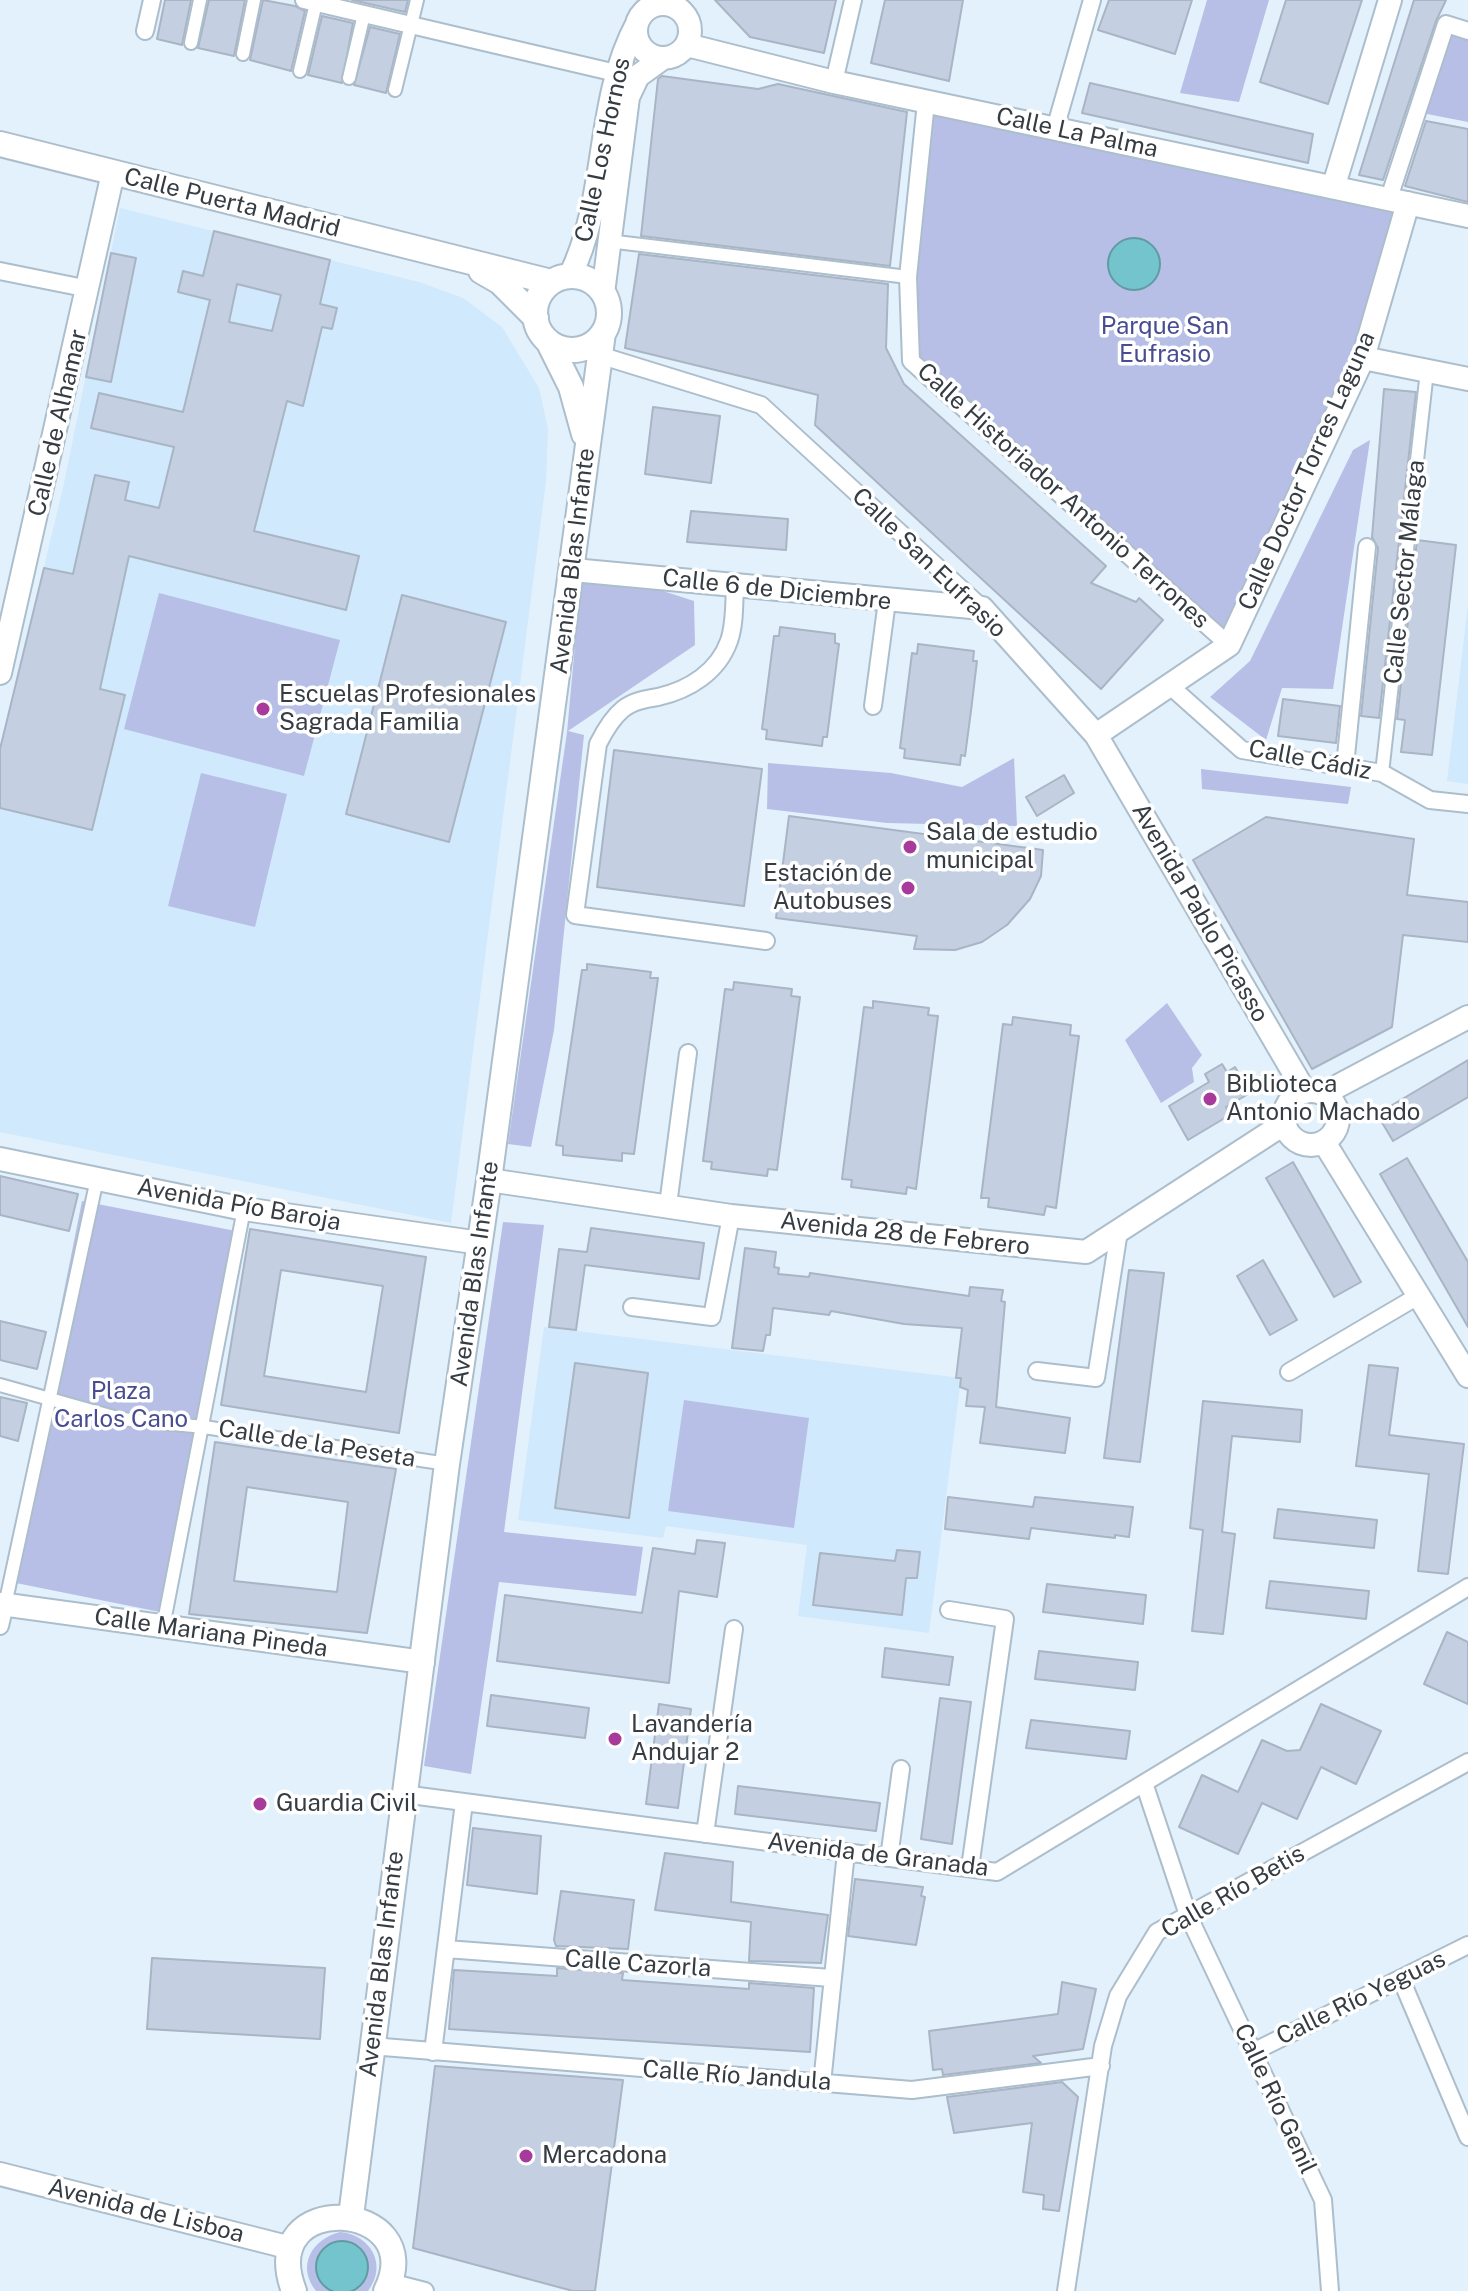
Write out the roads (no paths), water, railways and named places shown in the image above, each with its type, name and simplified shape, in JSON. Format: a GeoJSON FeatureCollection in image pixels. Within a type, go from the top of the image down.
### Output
{"type":"FeatureCollection","features":[{"type":"Feature","properties":{"kind":"main road","name":"Calle Puerta Madrid"},"geometry":{"type":"LineString","coordinates":[[0,144],[465,262],[561,279]]}},
{"type":"Feature","properties":{"kind":"main road","name":"Calle Puerta Madrid"},"geometry":{"type":"LineString","coordinates":[[465,262],[500,282],[536,318]]}},
{"type":"Feature","properties":{"kind":"main road"},"geometry":{"type":"LineString","coordinates":[[548,341],[565,349],[601,344],[609,314],[603,293],[588,279],[561,279],[539,298],[536,318],[571,387],[588,448]]}},
{"type":"Feature","properties":{"kind":"main road","name":"Avenida Blas Infante"},"geometry":{"type":"LineString","coordinates":[[351,2216],[447,1464],[573,570],[601,344]]}},
{"type":"Feature","properties":{"kind":"main road"},"geometry":{"type":"LineString","coordinates":[[294,2291],[288,2263],[291,2248],[309,2225],[322,2218],[351,2216],[374,2228],[389,2248],[392,2265],[388,2287]]}},
{"type":"Feature","properties":{"kind":"street"},"geometry":{"type":"LineString","coordinates":[[145,31],[152,0]]}},
{"type":"Feature","properties":{"kind":"street"},"geometry":{"type":"LineString","coordinates":[[191,43],[200,0]]}},
{"type":"Feature","properties":{"kind":"street"},"geometry":{"type":"LineString","coordinates":[[243,54],[254,0]]}},
{"type":"Feature","properties":{"kind":"street"},"geometry":{"type":"LineString","coordinates":[[395,90],[417,0]]}},
{"type":"Feature","properties":{"kind":"street"},"geometry":{"type":"LineString","coordinates":[[834,82],[853,0]]}},
{"type":"Feature","properties":{"kind":"street"},"geometry":{"type":"LineString","coordinates":[[1055,129],[1092,0]]}},
{"type":"Feature","properties":{"kind":"street"},"geometry":{"type":"LineString","coordinates":[[1334,185],[1390,0]]}},
{"type":"Feature","properties":{"kind":"street"},"geometry":{"type":"LineString","coordinates":[[300,71],[310,1],[365,7],[411,25],[616,73]]}},
{"type":"Feature","properties":{"kind":"street"},"geometry":{"type":"LineString","coordinates":[[667,3],[683,11],[691,27],[687,45],[681,52],[663,58],[642,48],[645,10],[667,3]]}},
{"type":"Feature","properties":{"kind":"street"},"geometry":{"type":"LineString","coordinates":[[349,78],[365,7]]}},
{"type":"Feature","properties":{"kind":"street","name":"Calle Los Hornos"},"geometry":{"type":"LineString","coordinates":[[561,279],[587,236],[616,73],[645,10]]}},
{"type":"Feature","properties":{"kind":"street"},"geometry":{"type":"LineString","coordinates":[[1399,200],[1446,24],[1468,31]]}},
{"type":"Feature","properties":{"kind":"street","name":"Calle La Palma"},"geometry":{"type":"LineString","coordinates":[[687,45],[834,82],[1334,185],[1468,216]]}},
{"type":"Feature","properties":{"kind":"street","name":"Calle Los Hornos"},"geometry":{"type":"LineString","coordinates":[[603,293],[628,97],[638,76],[663,58]]}},
{"type":"Feature","properties":{"kind":"street","name":"Calle Historiador Antonio Terrones"},"geometry":{"type":"LineString","coordinates":[[926,102],[908,277],[911,361],[1229,645]]}},
{"type":"Feature","properties":{"kind":"street","name":"Calle de Alhamar"},"geometry":{"type":"LineString","coordinates":[[0,673],[113,173]]}},
{"type":"Feature","properties":{"kind":"street","name":"Calle Doctor Torres Laguna"},"geometry":{"type":"LineString","coordinates":[[1229,645],[1363,358],[1399,200]]}},
{"type":"Feature","properties":{"kind":"street"},"geometry":{"type":"LineString","coordinates":[[608,241],[908,277]]}},
{"type":"Feature","properties":{"kind":"street"},"geometry":{"type":"LineString","coordinates":[[0,271],[89,289]]}},
{"type":"Feature","properties":{"kind":"street","name":"Calle San Eufrasio"},"geometry":{"type":"LineString","coordinates":[[601,344],[761,405],[982,608],[1096,735]]}},
{"type":"Feature","properties":{"kind":"street"},"geometry":{"type":"LineString","coordinates":[[1363,358],[1468,379]]}},
{"type":"Feature","properties":{"kind":"street","name":"Calle Sector Málaga"},"geometry":{"type":"LineString","coordinates":[[1382,773],[1427,371]]}},
{"type":"Feature","properties":{"kind":"street"},"geometry":{"type":"LineString","coordinates":[[1345,766],[1367,547]]}},
{"type":"Feature","properties":{"kind":"street","name":"Calle 6 de Diciembre"},"geometry":{"type":"LineString","coordinates":[[573,570],[982,608]]}},
{"type":"Feature","properties":{"kind":"street"},"geometry":{"type":"LineString","coordinates":[[735,585],[729,640],[720,660],[706,676],[678,691],[641,700],[624,708],[601,737],[575,915],[766,941]]}},
{"type":"Feature","properties":{"kind":"street"},"geometry":{"type":"LineString","coordinates":[[873,706],[887,601]]}},
{"type":"Feature","properties":{"kind":"street"},"geometry":{"type":"LineString","coordinates":[[1096,735],[1229,645]]}},
{"type":"Feature","properties":{"kind":"street","name":"Calle Cádiz"},"geometry":{"type":"LineString","coordinates":[[1169,685],[1242,750],[1382,773],[1430,800],[1465,801]]}},
{"type":"Feature","properties":{"kind":"street","name":"Avenida Pablo Picasso"},"geometry":{"type":"LineString","coordinates":[[1096,735],[1309,1088]]}},
{"type":"Feature","properties":{"kind":"street"},"geometry":{"type":"LineString","coordinates":[[1309,1088],[1337,1114],[1335,1130],[1324,1142],[1299,1143],[1285,1123],[1291,1100],[1309,1088],[1468,1017]]}},
{"type":"Feature","properties":{"kind":"street"},"geometry":{"type":"LineString","coordinates":[[668,1205],[688,1053]]}},
{"type":"Feature","properties":{"kind":"street","name":"Avenida 28 de Febrero"},"geometry":{"type":"LineString","coordinates":[[489,1180],[731,1216],[1086,1252],[1285,1123]]}},
{"type":"Feature","properties":{"kind":"street"},"geometry":{"type":"LineString","coordinates":[[1324,1142],[1466,1369]]}},
{"type":"Feature","properties":{"kind":"street","name":"Avenida Pío Baroja"},"geometry":{"type":"LineString","coordinates":[[0,1159],[244,1209],[480,1243]]}},
{"type":"Feature","properties":{"kind":"street"},"geometry":{"type":"LineString","coordinates":[[2,1612],[97,1179]]}},
{"type":"Feature","properties":{"kind":"street"},"geometry":{"type":"LineString","coordinates":[[163,1627],[244,1209]]}},
{"type":"Feature","properties":{"kind":"street"},"geometry":{"type":"LineString","coordinates":[[632,1307],[712,1317],[731,1216]]}},
{"type":"Feature","properties":{"kind":"street"},"geometry":{"type":"LineString","coordinates":[[1037,1371],[1096,1378],[1119,1231]]}},
{"type":"Feature","properties":{"kind":"street"},"geometry":{"type":"LineString","coordinates":[[1289,1372],[1418,1296]]}},
{"type":"Feature","properties":{"kind":"street","name":"Calle de la Peseta"},"geometry":{"type":"LineString","coordinates":[[0,1385],[121,1419],[204,1427],[447,1464]]}},
{"type":"Feature","properties":{"kind":"street","name":"Avenida de Granada"},"geometry":{"type":"LineString","coordinates":[[403,1794],[997,1872],[1468,1587]]}},
{"type":"Feature","properties":{"kind":"street"},"geometry":{"type":"LineString","coordinates":[[949,1610],[1005,1619],[970,1868]]}},
{"type":"Feature","properties":{"kind":"street","name":"Calle Mariana Pineda"},"geometry":{"type":"LineString","coordinates":[[2,1612],[163,1627],[423,1662]]}},
{"type":"Feature","properties":{"kind":"street"},"geometry":{"type":"LineString","coordinates":[[705,1834],[734,1629]]}},
{"type":"Feature","properties":{"kind":"street","name":"Calle Río Betis"},"geometry":{"type":"LineString","coordinates":[[1066,2291],[1101,2066],[1118,1996],[1157,1932],[1468,1762]]}},
{"type":"Feature","properties":{"kind":"street"},"geometry":{"type":"LineString","coordinates":[[889,1858],[901,1769]]}},
{"type":"Feature","properties":{"kind":"street","name":"Calle Río Genil"},"geometry":{"type":"LineString","coordinates":[[1144,1783],[1188,1915],[1323,2200],[1330,2291]]}},
{"type":"Feature","properties":{"kind":"street"},"geometry":{"type":"LineString","coordinates":[[433,2052],[464,1802]]}},
{"type":"Feature","properties":{"kind":"street"},"geometry":{"type":"LineString","coordinates":[[822,2083],[846,1852]]}},
{"type":"Feature","properties":{"kind":"street","name":"Calle Río Yeguas"},"geometry":{"type":"LineString","coordinates":[[1253,2052],[1468,1945]]}},
{"type":"Feature","properties":{"kind":"street","name":"Calle Cazorla"},"geometry":{"type":"LineString","coordinates":[[446,1949],[831,1978]]}},
{"type":"Feature","properties":{"kind":"street"},"geometry":{"type":"LineString","coordinates":[[1401,1979],[1468,2137]]}},
{"type":"Feature","properties":{"kind":"street","name":"Calle Río Jandula"},"geometry":{"type":"LineString","coordinates":[[371,2046],[912,2090],[1101,2066]]}},
{"type":"Feature","properties":{"kind":"street","name":"Avenida de Lisboa"},"geometry":{"type":"LineString","coordinates":[[0,2174],[291,2248]]}},
{"type":"Feature","properties":{"kind":"street"},"geometry":{"type":"LineString","coordinates":[[388,2287],[425,2291]]}},
{"type":"Feature","properties":{"kind":"place","name":"Escuelas Profesionales Sagrada Familia"},"geometry":{"type":"Point","coordinates":[263,709]}},
{"type":"Feature","properties":{"kind":"place","name":"Sala de estudio municipal"},"geometry":{"type":"Point","coordinates":[910,847]}},
{"type":"Feature","properties":{"kind":"place","name":"Estación de Autobuses"},"geometry":{"type":"Point","coordinates":[908,888]}},
{"type":"Feature","properties":{"kind":"place","name":"Biblioteca Antonio Machado"},"geometry":{"type":"Point","coordinates":[1210,1099]}},
{"type":"Feature","properties":{"kind":"place","name":"Lavandería Andujar 2"},"geometry":{"type":"Point","coordinates":[615,1739]}},
{"type":"Feature","properties":{"kind":"place","name":"Guardia Civil"},"geometry":{"type":"Point","coordinates":[260,1804]}},
{"type":"Feature","properties":{"kind":"place","name":"Mercadona"},"geometry":{"type":"Point","coordinates":[526,2156]}},
{"type":"Feature","properties":{"kind":"park label","name":"Parque San Eufrasio"},"geometry":{"type":"Point","coordinates":[1165,341]}},
{"type":"Feature","properties":{"kind":"park label","name":"Plaza Carlos Cano"},"geometry":{"type":"Point","coordinates":[121,1406]}}]}
